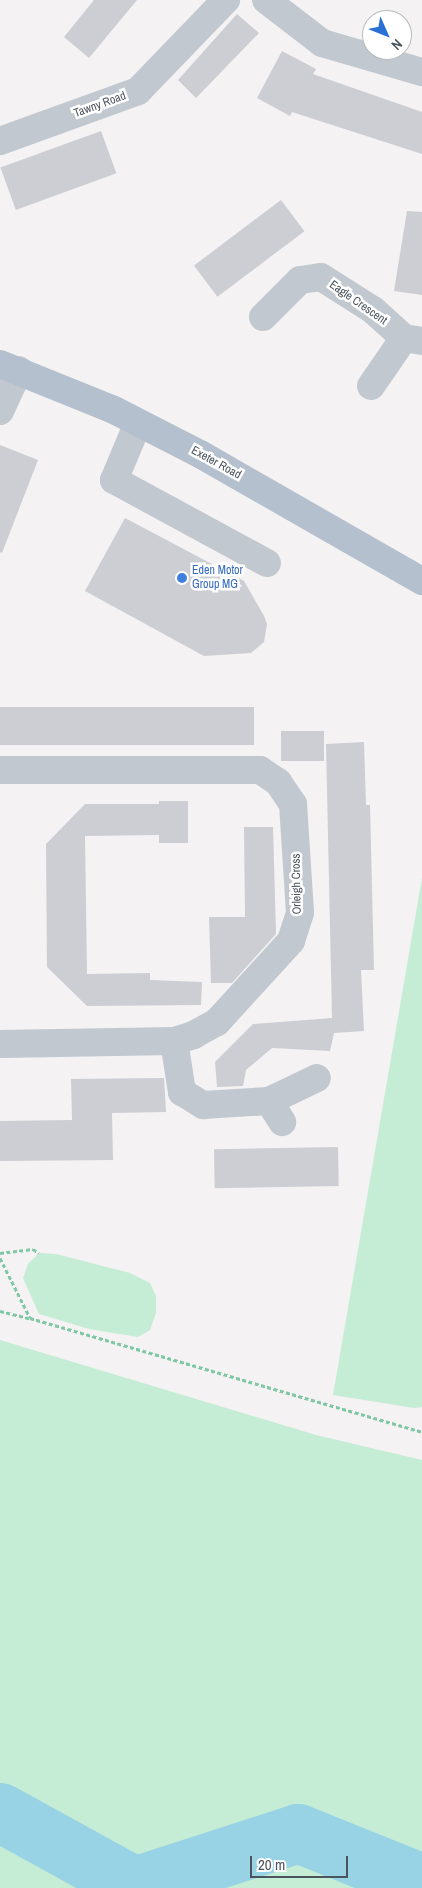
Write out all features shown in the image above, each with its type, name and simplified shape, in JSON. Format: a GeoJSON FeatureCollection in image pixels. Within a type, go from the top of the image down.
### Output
{"type":"FeatureCollection","features":[{"type":"Feature","properties":{"kind":"main road","name":"Exeter Road"},"geometry":{"type":"LineString","coordinates":[[9,367],[138,423],[200,454],[422,581]]}},
{"type":"Feature","properties":{"kind":"street","name":"Tawny Road"},"geometry":{"type":"LineString","coordinates":[[0,141],[138,91],[226,0]]}},
{"type":"Feature","properties":{"kind":"street"},"geometry":{"type":"LineString","coordinates":[[266,0],[322,43],[422,72]]}},
{"type":"Feature","properties":{"kind":"street","name":"Eagle Crescent"},"geometry":{"type":"LineString","coordinates":[[263,317],[300,280],[321,278],[373,310],[413,340],[372,386]]}},
{"type":"Feature","properties":{"kind":"street"},"geometry":{"type":"LineString","coordinates":[[0,411],[9,367]]}},
{"type":"Feature","properties":{"kind":"street"},"geometry":{"type":"LineString","coordinates":[[138,423],[114,480],[267,563]]}},
{"type":"Feature","properties":{"kind":"street","name":"Orleigh Cross"},"geometry":{"type":"LineString","coordinates":[[0,770],[260,770],[278,782],[293,804],[300,913],[292,941],[216,1022],[194,1035],[174,1041],[0,1044]]}},
{"type":"Feature","properties":{"kind":"street"},"geometry":{"type":"LineString","coordinates":[[174,1041],[182,1092],[203,1105],[275,1112],[317,1078]]}},
{"type":"Feature","properties":{"kind":"path"},"geometry":{"type":"LineString","coordinates":[[0,1253],[33,1249],[39,1253]]}},
{"type":"Feature","properties":{"kind":"path"},"geometry":{"type":"LineString","coordinates":[[0,1258],[30,1318]]}},
{"type":"Feature","properties":{"kind":"path"},"geometry":{"type":"LineString","coordinates":[[0,1311],[30,1318],[422,1432]]}},
{"type":"Feature","properties":{"kind":"green space"},"geometry":{"type":"Polygon","coordinates":[[[422,878],[422,1407],[414,1408],[333,1395],[422,878]]]}},
{"type":"Feature","properties":{"kind":"green space"},"geometry":{"type":"Polygon","coordinates":[[[39,1253],[56,1254],[130,1273],[150,1283],[156,1296],[156,1313],[150,1330],[138,1337],[89,1329],[39,1314],[23,1278],[28,1264],[39,1253]]]}},
{"type":"Feature","properties":{"kind":"green space"},"geometry":{"type":"Polygon","coordinates":[[[0,1340],[316,1435],[422,1460],[422,1888],[0,1888],[0,1340]]]}},
{"type":"Feature","properties":{"kind":"building"},"geometry":{"type":"Polygon","coordinates":[[[94,0],[137,0],[89,58],[64,37],[94,0]]]}},
{"type":"Feature","properties":{"kind":"building"},"geometry":{"type":"Polygon","coordinates":[[[237,14],[259,33],[196,98],[178,80],[237,14]]]}},
{"type":"Feature","properties":{"kind":"building"},"geometry":{"type":"Polygon","coordinates":[[[282,51],[316,69],[313,74],[422,112],[422,154],[292,112],[290,116],[257,98],[282,51]]]}},
{"type":"Feature","properties":{"kind":"building"},"geometry":{"type":"Polygon","coordinates":[[[101,131],[116,173],[16,210],[0,168],[101,131]]]}},
{"type":"Feature","properties":{"kind":"building"},"geometry":{"type":"Polygon","coordinates":[[[281,200],[304,231],[217,297],[194,266],[281,200]]]}},
{"type":"Feature","properties":{"kind":"building"},"geometry":{"type":"Polygon","coordinates":[[[407,211],[422,212],[422,295],[394,291],[407,211]]]}},
{"type":"Feature","properties":{"kind":"building"},"geometry":{"type":"Polygon","coordinates":[[[0,445],[38,460],[2,553],[0,552],[0,445]]]}},
{"type":"Feature","properties":{"kind":"building"},"geometry":{"type":"Polygon","coordinates":[[[125,518],[244,581],[267,624],[264,642],[251,653],[204,656],[85,591],[125,518]]]}},
{"type":"Feature","properties":{"kind":"building"},"geometry":{"type":"Polygon","coordinates":[[[0,707],[254,707],[254,745],[0,745],[0,707]]]}},
{"type":"Feature","properties":{"kind":"building"},"geometry":{"type":"Polygon","coordinates":[[[281,731],[324,731],[324,761],[281,761],[281,731]]]}},
{"type":"Feature","properties":{"kind":"building"},"geometry":{"type":"Polygon","coordinates":[[[364,742],[366,805],[370,805],[374,970],[361,970],[364,1031],[334,1033],[330,1051],[272,1048],[246,1070],[243,1086],[217,1087],[215,1062],[253,1024],[332,1018],[326,744],[364,742]]]}},
{"type":"Feature","properties":{"kind":"building"},"geometry":{"type":"Polygon","coordinates":[[[159,801],[188,801],[188,843],[159,843],[159,835],[85,836],[87,974],[150,973],[150,980],[202,982],[201,1005],[87,1006],[47,967],[46,844],[85,804],[159,804],[159,801]]]}},
{"type":"Feature","properties":{"kind":"building"},"geometry":{"type":"Polygon","coordinates":[[[244,827],[273,827],[276,934],[232,983],[211,983],[209,917],[245,917],[244,827]]]}},
{"type":"Feature","properties":{"kind":"building"},"geometry":{"type":"Polygon","coordinates":[[[164,1078],[166,1112],[112,1113],[113,1160],[0,1161],[0,1121],[72,1120],[71,1079],[164,1078]]]}},
{"type":"Feature","properties":{"kind":"building"},"geometry":{"type":"Polygon","coordinates":[[[338,1147],[339,1186],[215,1188],[214,1149],[338,1147]]]}},
{"type":"Feature","properties":{"kind":"waterway"},"geometry":{"type":"LineString","coordinates":[[0,1812],[134,1886],[298,1833],[422,1883]]}},
{"type":"Feature","properties":{"kind":"place","name":"Eden Motor Group MG"},"geometry":{"type":"Point","coordinates":[182,578]}}]}
